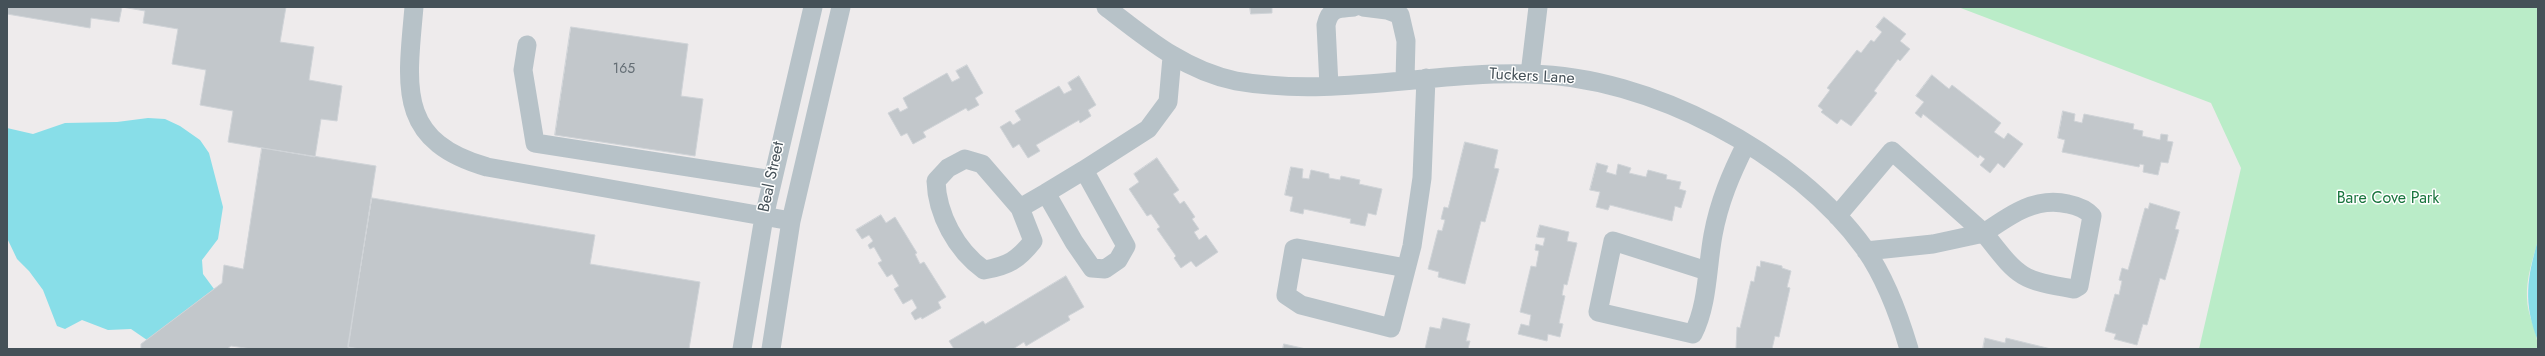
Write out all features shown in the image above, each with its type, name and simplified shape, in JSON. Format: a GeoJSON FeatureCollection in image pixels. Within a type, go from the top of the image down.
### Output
{"type":"FeatureCollection","features":[{"type":"Feature","properties":{"kind":"street","name":"Beal Street"},"geometry":{"type":"LineString","coordinates":[[771,349],[791,221],[841,7]]}},
{"type":"Feature","properties":{"kind":"street","name":"Tuckers Lane"},"geometry":{"type":"LineString","coordinates":[[1106,7],[1149,42],[1172,57],[1200,70],[1235,81],[1277,85],[1329,86],[1426,78],[1530,74],[1581,79],[1626,91],[1716,126],[1777,161],[1837,216],[1866,251],[1884,282],[1900,318],[1909,349]]}},
{"type":"Feature","properties":{"kind":"street"},"geometry":{"type":"LineString","coordinates":[[1329,86],[1326,25],[1328,16],[1335,10],[1354,7]]}},
{"type":"Feature","properties":{"kind":"street"},"geometry":{"type":"LineString","coordinates":[[1363,7],[1387,10],[1400,14],[1406,42],[1405,80]]}},
{"type":"Feature","properties":{"kind":"street"},"geometry":{"type":"LineString","coordinates":[[1530,74],[1538,7]]}},
{"type":"Feature","properties":{"kind":"street"},"geometry":{"type":"LineString","coordinates":[[413,8],[410,90],[413,111],[424,131],[439,146],[463,160],[487,167],[791,221]]}},
{"type":"Feature","properties":{"kind":"street","name":"Beal Street"},"geometry":{"type":"LineString","coordinates":[[742,349],[764,217],[810,11]]}},
{"type":"Feature","properties":{"kind":"street"},"geometry":{"type":"LineString","coordinates":[[527,45],[523,70],[535,143],[772,180]]}},
{"type":"Feature","properties":{"kind":"street"},"geometry":{"type":"LineString","coordinates":[[1020,208],[1084,170],[1148,129],[1168,102],[1172,57]]}},
{"type":"Feature","properties":{"kind":"street"},"geometry":{"type":"LineString","coordinates":[[1406,268],[1297,248],[1294,249],[1286,295],[1301,305],[1391,328],[1412,246],[1422,178],[1426,78]]}},
{"type":"Feature","properties":{"kind":"street"},"geometry":{"type":"LineString","coordinates":[[1707,271],[1613,241],[1598,312],[1693,334],[1702,306],[1713,234],[1725,186],[1746,144]]}},
{"type":"Feature","properties":{"kind":"street"},"geometry":{"type":"LineString","coordinates":[[1837,216],[1892,151],[1984,233],[2013,270],[2028,280],[2074,289],[2079,286],[2092,216],[2076,206],[2059,202],[2039,202],[2014,213],[1984,233],[1933,244],[1866,251]]}},
{"type":"Feature","properties":{"kind":"street"},"geometry":{"type":"LineString","coordinates":[[965,159],[982,164],[1020,208],[1033,241],[1020,257],[1001,267],[984,270],[973,262],[946,222],[936,199],[936,181],[948,168],[965,159]]}},
{"type":"Feature","properties":{"kind":"street"},"geometry":{"type":"LineString","coordinates":[[1046,193],[1092,268],[1105,269],[1118,260],[1126,246],[1084,170]]}},
{"type":"Feature","properties":{"kind":"green space","name":"Bare Cove Park"},"geometry":{"type":"Polygon","coordinates":[[[1958,7],[2538,7],[2538,240],[2530,269],[2527,304],[2538,343],[2538,349],[2199,349],[2241,168],[2211,103],[1958,7]]]}},
{"type":"Feature","properties":{"kind":"water"},"geometry":{"type":"Polygon","coordinates":[[[148,118],[165,119],[180,126],[200,140],[209,153],[223,207],[218,239],[202,260],[203,274],[214,289],[147,340],[131,329],[108,330],[82,320],[65,329],[57,326],[43,290],[29,271],[17,259],[7,238],[7,128],[33,134],[65,123],[117,122],[148,118]]]}},
{"type":"Feature","properties":{"kind":"water"},"geometry":{"type":"Polygon","coordinates":[[[2538,240],[2538,341],[2530,315],[2528,290],[2531,266],[2538,240]]]}},
{"type":"Feature","properties":{"kind":"building"},"geometry":{"type":"Polygon","coordinates":[[[8,7],[122,7],[119,22],[91,18],[90,28],[7,14],[8,7]]]}},
{"type":"Feature","properties":{"kind":"building"},"geometry":{"type":"Polygon","coordinates":[[[122,7],[286,7],[280,42],[314,47],[309,80],[342,86],[337,121],[321,119],[315,157],[228,142],[233,111],[200,105],[206,70],[172,64],[178,29],[143,23],[145,11],[122,7]]]}},
{"type":"Feature","properties":{"kind":"building"},"geometry":{"type":"Polygon","coordinates":[[[1250,7],[1272,7],[1272,13],[1251,14],[1250,7]]]}},
{"type":"Feature","properties":{"kind":"building"},"geometry":{"type":"Polygon","coordinates":[[[1884,17],[1906,34],[1900,41],[1910,49],[1900,61],[1898,59],[1874,91],[1877,93],[1851,126],[1841,119],[1837,124],[1821,112],[1823,110],[1818,106],[1830,90],[1827,88],[1857,50],[1861,53],[1871,40],[1874,42],[1882,32],[1876,27],[1884,17]]]}},
{"type":"Feature","properties":{"kind":"building"},"geometry":{"type":"Polygon","coordinates":[[[571,27],[688,44],[681,96],[703,99],[695,156],[555,135],[571,27]]]}},
{"type":"Feature","properties":{"kind":"building"},"geometry":{"type":"Polygon","coordinates":[[[967,65],[983,93],[975,98],[979,105],[968,111],[966,108],[923,132],[926,137],[913,144],[907,133],[901,136],[888,113],[898,108],[900,112],[908,108],[903,98],[947,73],[952,82],[960,78],[956,71],[967,65]]]}},
{"type":"Feature","properties":{"kind":"building"},"geometry":{"type":"Polygon","coordinates":[[[1932,75],[1949,89],[1952,85],[2001,123],[1994,132],[2004,139],[2008,133],[2023,144],[2004,168],[1998,163],[1990,173],[1980,165],[1985,159],[1980,155],[1978,158],[1923,114],[1921,118],[1915,113],[1924,102],[1916,96],[1932,75]]]}},
{"type":"Feature","properties":{"kind":"building"},"geometry":{"type":"Polygon","coordinates":[[[1079,76],[1096,105],[1088,110],[1091,116],[1080,123],[1079,120],[1036,145],[1040,151],[1028,158],[1019,144],[1013,148],[1000,127],[1010,121],[1013,125],[1021,120],[1015,111],[1059,86],[1064,94],[1072,90],[1068,83],[1079,76]]]}},
{"type":"Feature","properties":{"kind":"building"},"geometry":{"type":"Polygon","coordinates":[[[2063,111],[2075,114],[2074,121],[2082,123],[2084,114],[2134,124],[2133,129],[2143,131],[2142,136],[2160,140],[2161,134],[2168,135],[2167,141],[2173,142],[2168,163],[2161,162],[2158,175],[2143,172],[2144,165],[2140,164],[2139,167],[2062,152],[2065,140],[2058,138],[2063,111]]]}},
{"type":"Feature","properties":{"kind":"building"},"geometry":{"type":"Polygon","coordinates":[[[1465,142],[1498,150],[1494,168],[1499,169],[1485,222],[1481,221],[1465,284],[1438,277],[1439,272],[1428,269],[1438,230],[1442,231],[1445,220],[1441,219],[1444,207],[1448,208],[1465,142]]]}},
{"type":"Feature","properties":{"kind":"building"},"geometry":{"type":"Polygon","coordinates":[[[262,148],[376,166],[348,349],[252,349],[231,346],[227,349],[141,349],[141,344],[222,283],[224,265],[243,269],[262,148]]]}},
{"type":"Feature","properties":{"kind":"building"},"geometry":{"type":"Polygon","coordinates":[[[1157,158],[1179,190],[1173,194],[1180,204],[1184,201],[1195,217],[1192,219],[1199,229],[1194,232],[1199,240],[1206,235],[1218,252],[1196,267],[1191,261],[1181,268],[1174,258],[1176,256],[1157,229],[1160,227],[1151,214],[1147,216],[1129,189],[1139,182],[1134,174],[1157,158]]]}},
{"type":"Feature","properties":{"kind":"building"},"geometry":{"type":"Polygon","coordinates":[[[1597,163],[1608,166],[1606,172],[1616,175],[1618,164],[1631,168],[1629,173],[1646,177],[1648,170],[1667,175],[1666,179],[1681,182],[1679,189],[1686,191],[1681,208],[1675,206],[1672,221],[1610,205],[1608,210],[1596,207],[1600,192],[1590,190],[1597,163]]]}},
{"type":"Feature","properties":{"kind":"building"},"geometry":{"type":"Polygon","coordinates":[[[1291,167],[1303,169],[1302,178],[1309,179],[1311,170],[1329,174],[1329,178],[1340,180],[1341,176],[1360,180],[1359,184],[1382,189],[1376,215],[1368,213],[1365,226],[1350,223],[1351,219],[1304,209],[1303,214],[1290,211],[1293,197],[1285,195],[1291,167]]]}},
{"type":"Feature","properties":{"kind":"building"},"geometry":{"type":"Polygon","coordinates":[[[372,198],[595,235],[590,264],[700,282],[689,349],[360,349],[348,347],[372,198]]]}},
{"type":"Feature","properties":{"kind":"building"},"geometry":{"type":"Polygon","coordinates":[[[2150,203],[2180,212],[2175,229],[2179,230],[2165,280],[2160,278],[2147,325],[2143,324],[2137,345],[2114,339],[2116,334],[2105,331],[2115,294],[2119,295],[2122,281],[2119,280],[2122,268],[2128,270],[2145,208],[2148,209],[2150,203]]]}},
{"type":"Feature","properties":{"kind":"building"},"geometry":{"type":"Polygon","coordinates":[[[881,215],[886,223],[895,217],[917,253],[915,254],[920,264],[924,262],[946,297],[938,302],[941,308],[922,319],[921,317],[915,320],[911,313],[917,308],[912,299],[903,304],[894,289],[899,286],[892,274],[887,277],[878,263],[882,261],[874,247],[870,249],[868,245],[873,241],[869,235],[862,239],[856,230],[881,215]]]}},
{"type":"Feature","properties":{"kind":"building"},"geometry":{"type":"Polygon","coordinates":[[[1540,225],[1569,232],[1567,241],[1577,243],[1567,285],[1564,284],[1562,295],[1565,296],[1559,323],[1563,324],[1560,337],[1548,334],[1547,341],[1518,334],[1521,324],[1529,326],[1531,315],[1520,312],[1531,266],[1536,267],[1539,251],[1535,250],[1536,244],[1543,246],[1545,238],[1537,237],[1540,225]]]}},
{"type":"Feature","properties":{"kind":"building"},"geometry":{"type":"Polygon","coordinates":[[[1761,261],[1782,266],[1782,268],[1791,271],[1787,287],[1790,288],[1779,337],[1775,336],[1772,349],[1736,349],[1737,327],[1740,328],[1751,281],[1754,282],[1757,266],[1760,267],[1761,261]]]}},
{"type":"Feature","properties":{"kind":"building"},"geometry":{"type":"Polygon","coordinates":[[[1066,276],[1084,307],[1068,316],[1070,320],[1026,346],[1024,342],[1013,349],[954,349],[949,341],[983,321],[985,324],[1066,276]]]}},
{"type":"Feature","properties":{"kind":"building"},"geometry":{"type":"Polygon","coordinates":[[[1443,318],[1470,324],[1466,341],[1470,341],[1468,349],[1425,349],[1430,327],[1440,329],[1443,318]]]}},
{"type":"Feature","properties":{"kind":"building"},"geometry":{"type":"Polygon","coordinates":[[[1985,338],[2005,343],[2006,338],[2051,349],[1983,349],[1985,338]]]}},
{"type":"Feature","properties":{"kind":"building"},"geometry":{"type":"Polygon","coordinates":[[[1284,344],[1306,349],[1283,349],[1284,344]]]}}]}
